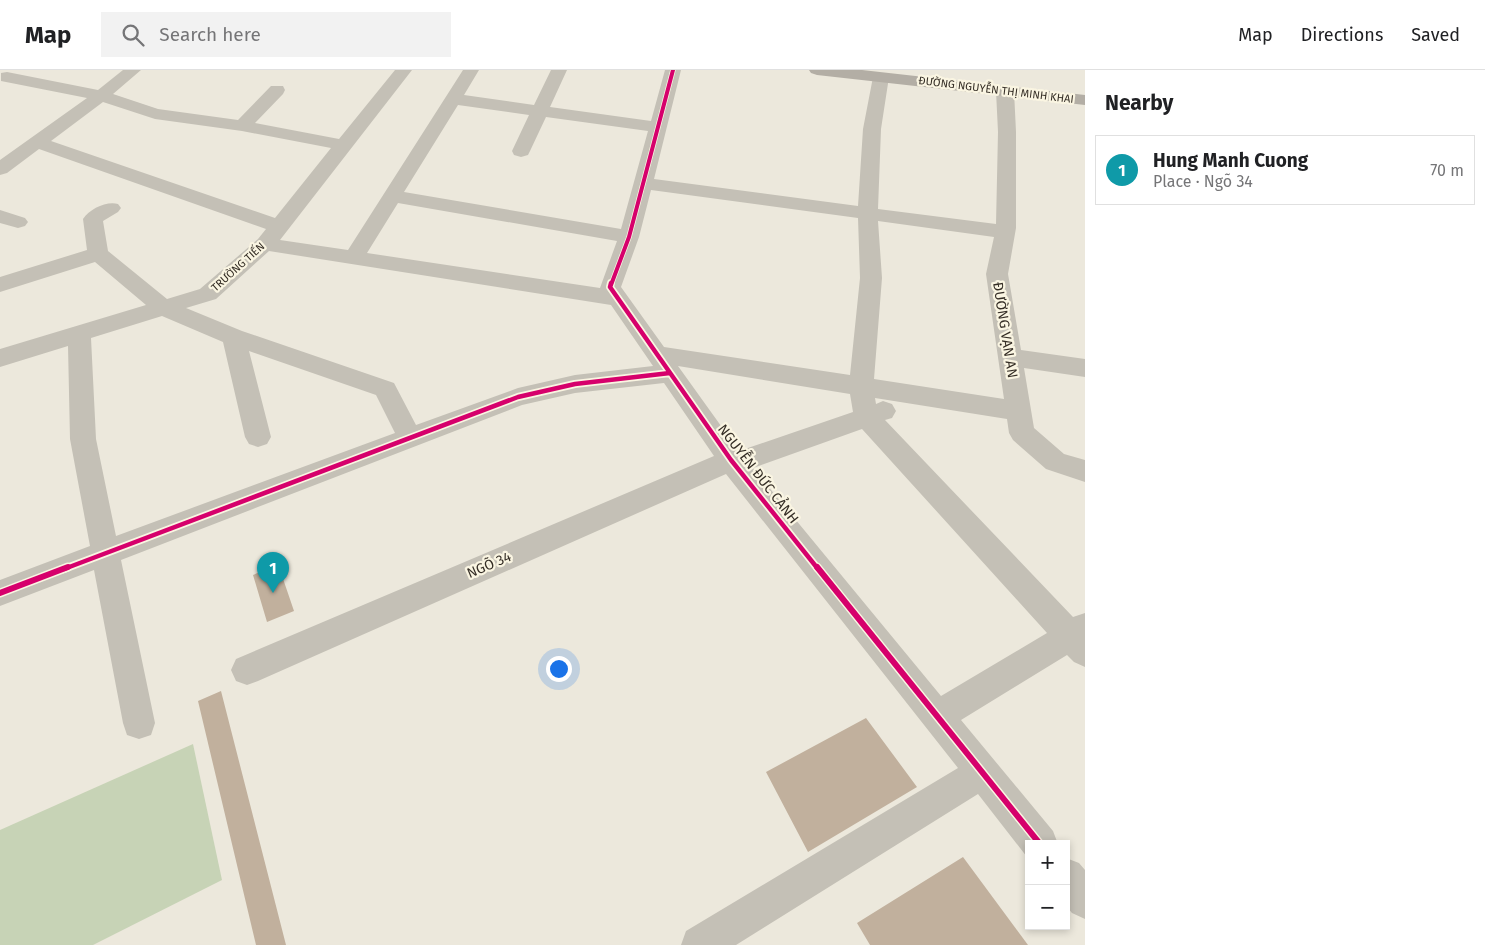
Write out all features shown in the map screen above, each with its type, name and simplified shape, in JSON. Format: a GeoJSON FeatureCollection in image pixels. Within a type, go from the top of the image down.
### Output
{"type":"FeatureCollection","features":[{"type":"Feature","properties":{"kind":"main road","name":"ĐƯỜNG NGUYỄN THỊ MINH KHAI"},"geometry":{"type":"LineString","coordinates":[[817,70],[1085,100]]}},
{"type":"Feature","properties":{"kind":"street"},"geometry":{"type":"LineString","coordinates":[[0,168],[101,96],[133,70]]}},
{"type":"Feature","properties":{"kind":"street","name":"TRƯỜNG TIẾN"},"geometry":{"type":"LineString","coordinates":[[0,358],[208,294],[265,244],[342,145],[404,70]]}},
{"type":"Feature","properties":{"kind":"street"},"geometry":{"type":"LineString","coordinates":[[353,258],[471,70]]}},
{"type":"Feature","properties":{"kind":"street"},"geometry":{"type":"LineString","coordinates":[[521,150],[559,70]]}},
{"type":"Feature","properties":{"kind":"street","name":"NGUYỄN ĐỨC CẢNH"},"geometry":{"type":"LineString","coordinates":[[673,70],[629,237],[610,287],[733,462],[1037,840]]}},
{"type":"Feature","properties":{"kind":"street"},"geometry":{"type":"LineString","coordinates":[[8,76],[101,96],[155,114],[242,126],[342,145]]}},
{"type":"Feature","properties":{"kind":"street"},"geometry":{"type":"LineString","coordinates":[[881,77],[872,129],[867,194],[871,278],[861,387],[866,417],[1080,638],[938,716]]}},
{"type":"Feature","properties":{"kind":"street"},"geometry":{"type":"LineString","coordinates":[[242,126],[278,90]]}},
{"type":"Feature","properties":{"kind":"street","name":"ĐƯỜNG VẠN AN"},"geometry":{"type":"LineString","coordinates":[[1005,91],[1008,132],[1005,232],[997,274],[1022,433],[1055,462],[1081,472]]}},
{"type":"Feature","properties":{"kind":"street"},"geometry":{"type":"LineString","coordinates":[[453,99],[658,127]]}},
{"type":"Feature","properties":{"kind":"street"},"geometry":{"type":"LineString","coordinates":[[36,142],[279,226]]}},
{"type":"Feature","properties":{"kind":"street"},"geometry":{"type":"LineString","coordinates":[[643,183],[1005,232]]}},
{"type":"Feature","properties":{"kind":"street"},"geometry":{"type":"LineString","coordinates":[[392,196],[629,237]]}},
{"type":"Feature","properties":{"kind":"street"},"geometry":{"type":"LineString","coordinates":[[111,208],[93,219],[98,254],[164,308],[234,337],[385,390],[410,437]]}},
{"type":"Feature","properties":{"kind":"street"},"geometry":{"type":"LineString","coordinates":[[265,244],[617,298]]}},
{"type":"Feature","properties":{"kind":"street"},"geometry":{"type":"LineString","coordinates":[[0,286],[98,254]]}},
{"type":"Feature","properties":{"kind":"street"},"geometry":{"type":"LineString","coordinates":[[80,333],[83,439],[139,723]]}},
{"type":"Feature","properties":{"kind":"street"},"geometry":{"type":"LineString","coordinates":[[234,337],[258,437]]}},
{"type":"Feature","properties":{"kind":"street"},"geometry":{"type":"LineString","coordinates":[[1009,356],[1085,368]]}},
{"type":"Feature","properties":{"kind":"street"},"geometry":{"type":"LineString","coordinates":[[0,593],[491,406],[545,390],[663,364],[861,387],[1018,411]]}},
{"type":"Feature","properties":{"kind":"street","name":"NGÕ 34"},"geometry":{"type":"LineString","coordinates":[[247,670],[733,462],[924,396]]}},
{"type":"Feature","properties":{"kind":"street"},"geometry":{"type":"LineString","coordinates":[[700,945],[983,772]]}},
{"type":"Feature","properties":{"kind":"street"},"geometry":{"type":"LineString","coordinates":[[1070,881],[1085,900]]}},
{"type":"Feature","properties":{"kind":"green space"},"geometry":{"type":"Polygon","coordinates":[[[193,744],[222,880],[93,945],[0,945],[0,830],[193,744]]]}},
{"type":"Feature","properties":{"kind":"building"},"geometry":{"type":"Polygon","coordinates":[[[278,564],[294,611],[267,622],[253,575],[278,564]]]}},
{"type":"Feature","properties":{"kind":"building"},"geometry":{"type":"Polygon","coordinates":[[[221,691],[286,945],[256,945],[198,701],[221,691]]]}},
{"type":"Feature","properties":{"kind":"building"},"geometry":{"type":"Polygon","coordinates":[[[866,718],[917,787],[808,852],[766,772],[866,718]]]}},
{"type":"Feature","properties":{"kind":"building"},"geometry":{"type":"Polygon","coordinates":[[[963,857],[1028,945],[870,945],[857,923],[963,857]]]}},
{"type":"Feature","properties":{"kind":"cycle path"},"geometry":{"type":"LineString","coordinates":[[673,70],[629,237],[610,287],[731,460],[1037,840]]}},
{"type":"Feature","properties":{"kind":"cycle path"},"geometry":{"type":"LineString","coordinates":[[0,593],[518,397],[575,384],[670,373]]}},
{"type":"Feature","properties":{"kind":"place","name":"Hung Manh Cuong"},"geometry":{"type":"Point","coordinates":[273,593]}}]}
